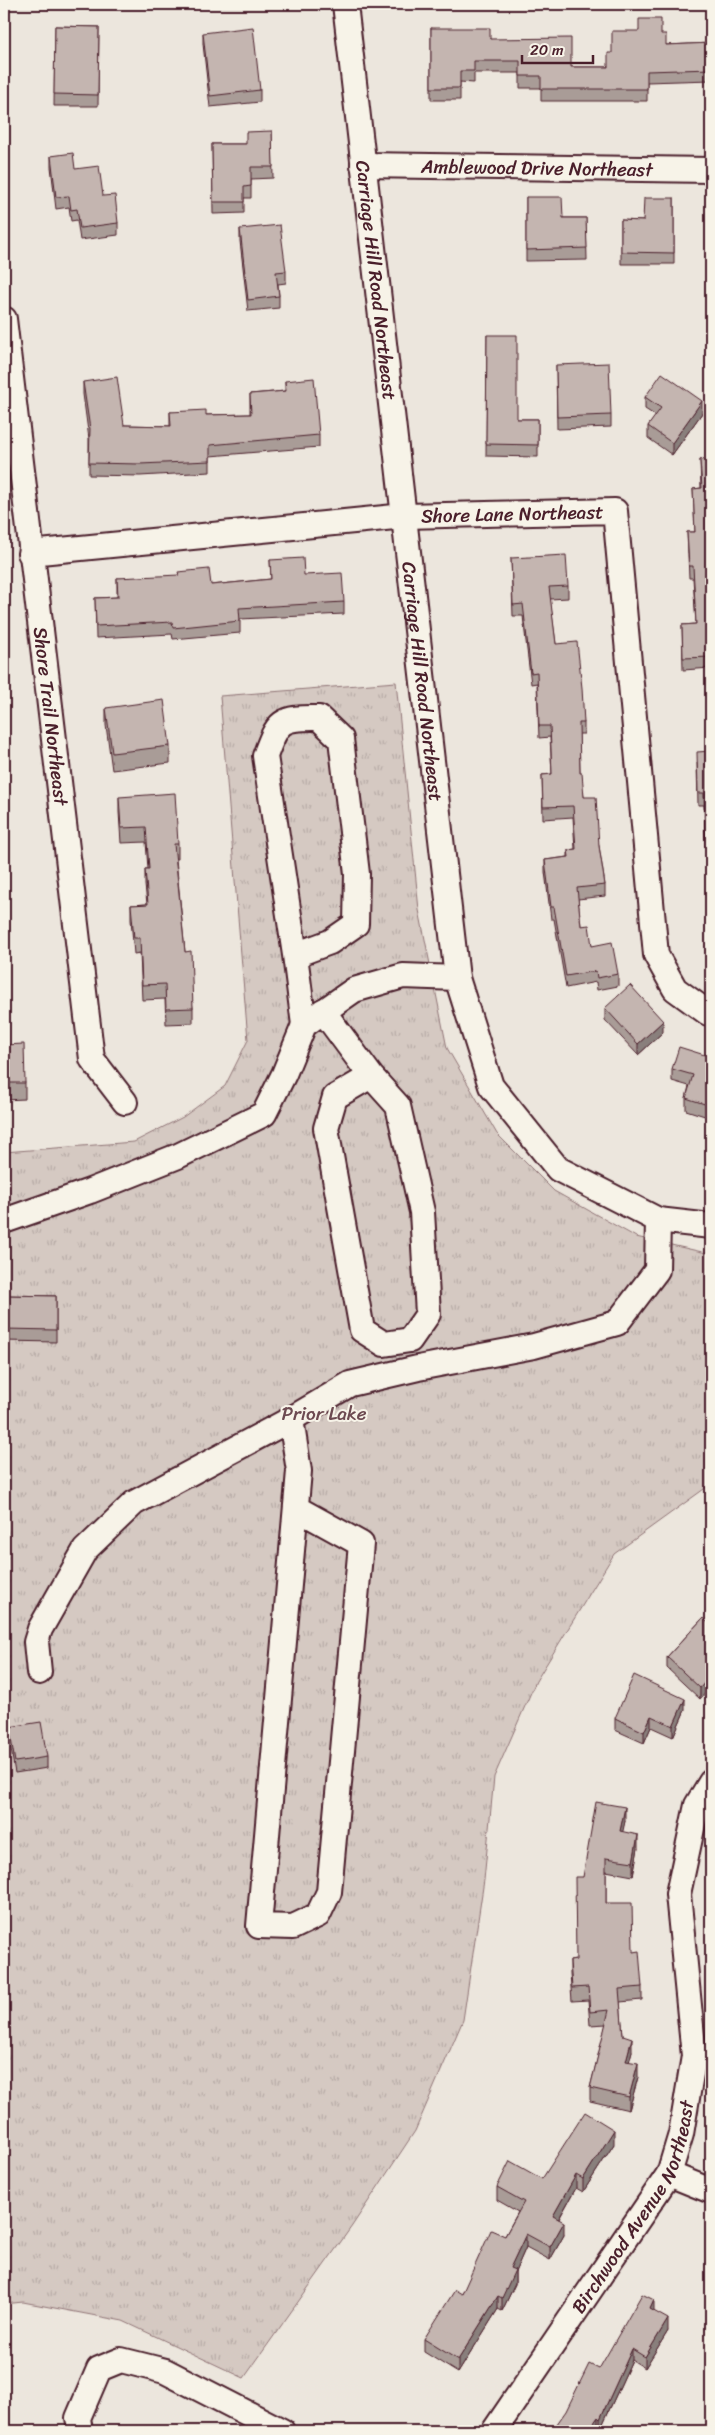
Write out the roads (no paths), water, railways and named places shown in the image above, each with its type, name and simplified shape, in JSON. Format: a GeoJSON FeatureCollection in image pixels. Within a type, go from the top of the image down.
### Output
{"type":"FeatureCollection","features":[{"type":"Feature","properties":{"kind":"street","name":"Carriage Hill Road Northeast"},"geometry":{"type":"LineString","coordinates":[[345,4],[457,978],[491,1086],[558,1169],[658,1220],[711,1226]]}},
{"type":"Feature","properties":{"kind":"street","name":"Amblewood Drive Northeast"},"geometry":{"type":"LineString","coordinates":[[363,165],[711,170]]}},
{"type":"Feature","properties":{"kind":"street","name":"Shore Trail Northeast"},"geometry":{"type":"LineString","coordinates":[[4,319],[30,553],[92,1059],[125,1102]]}},
{"type":"Feature","properties":{"kind":"street","name":"Shore Lane Northeast"},"geometry":{"type":"LineString","coordinates":[[30,553],[405,516],[615,511],[656,955],[675,990],[708,1013],[711,1013]]}},
{"type":"Feature","properties":{"kind":"street"},"geometry":{"type":"LineString","coordinates":[[4,1220],[90,1191],[178,1156],[264,1114],[284,1074],[304,1025],[265,756],[275,729],[293,717],[319,718],[341,739],[357,874],[356,924],[330,942],[295,955]]}},
{"type":"Feature","properties":{"kind":"street"},"geometry":{"type":"LineString","coordinates":[[304,1025],[354,990],[403,976],[457,978]]}},
{"type":"Feature","properties":{"kind":"street"},"geometry":{"type":"LineString","coordinates":[[323,1012],[371,1076],[398,1106],[422,1212],[428,1314],[410,1340],[384,1344],[362,1330],[326,1128],[335,1097],[371,1076]]}},
{"type":"Feature","properties":{"kind":"street"},"geometry":{"type":"LineString","coordinates":[[39,1672],[36,1642],[40,1629],[84,1550],[134,1503],[292,1419],[350,1384],[418,1368],[534,1346],[617,1323],[657,1270],[658,1220]]}},
{"type":"Feature","properties":{"kind":"street"},"geometry":{"type":"LineString","coordinates":[[292,1419],[299,1471],[259,1926],[293,1927],[318,1914],[329,1892],[361,1544],[296,1508]]}},
{"type":"Feature","properties":{"kind":"street","name":"Birchwood Avenue Northeast"},"geometry":{"type":"LineString","coordinates":[[494,2431],[669,2174],[681,2134],[694,2056],[678,1894],[696,1805],[711,1782]]}},
{"type":"Feature","properties":{"kind":"street"},"geometry":{"type":"LineString","coordinates":[[669,2174],[711,2191]]}},
{"type":"Feature","properties":{"kind":"street"},"geometry":{"type":"LineString","coordinates":[[80,2431],[78,2418],[99,2369],[121,2360],[165,2371],[282,2431]]}},
{"type":"Feature","properties":{"kind":"park label","name":"Prior Lake"},"geometry":{"type":"Point","coordinates":[324,1413]}}]}
